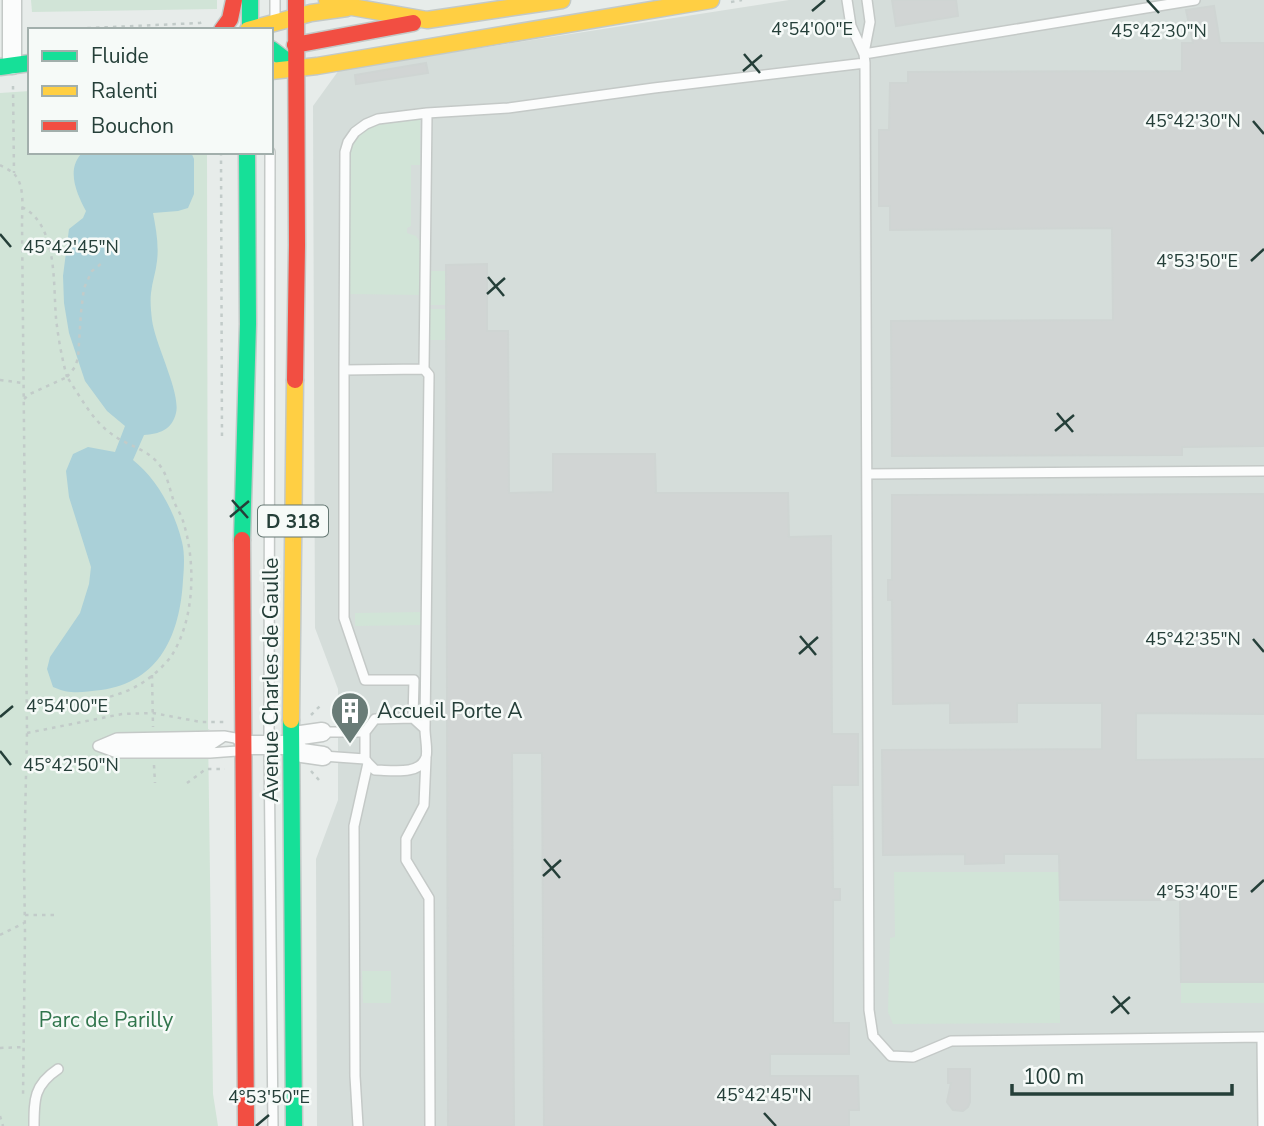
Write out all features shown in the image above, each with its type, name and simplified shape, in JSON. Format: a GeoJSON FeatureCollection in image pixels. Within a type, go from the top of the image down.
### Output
{"type":"FeatureCollection","features":[{"type":"Feature","properties":{"kind":"main road"},"geometry":{"type":"LineString","coordinates":[[223,28],[230,19],[234,0]]}},
{"type":"Feature","properties":{"kind":"main road"},"geometry":{"type":"LineString","coordinates":[[250,0],[257,28]]}},
{"type":"Feature","properties":{"kind":"main road"},"geometry":{"type":"LineString","coordinates":[[257,28],[260,0]]}},
{"type":"Feature","properties":{"kind":"main road","name":"Avenue Charles de Gaulle"},"geometry":{"type":"LineString","coordinates":[[293,1126],[296,0]]}},
{"type":"Feature","properties":{"kind":"main road"},"geometry":{"type":"LineString","coordinates":[[327,0],[427,20]]}},
{"type":"Feature","properties":{"kind":"main road"},"geometry":{"type":"LineString","coordinates":[[295,45],[427,20],[562,0]]}},
{"type":"Feature","properties":{"kind":"main road"},"geometry":{"type":"LineString","coordinates":[[273,71],[317,66],[710,0]]}},
{"type":"Feature","properties":{"kind":"main road"},"geometry":{"type":"LineString","coordinates":[[257,28],[311,13],[352,7]]}},
{"type":"Feature","properties":{"kind":"main road"},"geometry":{"type":"LineString","coordinates":[[273,51],[295,67]]}},
{"type":"Feature","properties":{"kind":"main road"},"geometry":{"type":"LineString","coordinates":[[11,70],[28,77]]}},
{"type":"Feature","properties":{"kind":"main road","name":"Avenue Charles de Gaulle"},"geometry":{"type":"LineString","coordinates":[[246,1126],[243,514],[248,324],[247,154]]}},
{"type":"Feature","properties":{"kind":"street"},"geometry":{"type":"LineString","coordinates":[[11,70],[12,0]]}},
{"type":"Feature","properties":{"kind":"street"},"geometry":{"type":"LineString","coordinates":[[571,0],[575,23]]}},
{"type":"Feature","properties":{"kind":"street"},"geometry":{"type":"LineString","coordinates":[[292,745],[301,735],[316,727]]}},
{"type":"Feature","properties":{"kind":"street"},"geometry":{"type":"LineString","coordinates":[[244,745],[292,745],[302,753],[323,756]]}},
{"type":"Feature","properties":{"kind":"lane"},"geometry":{"type":"LineString","coordinates":[[257,28],[275,0]]}},
{"type":"Feature","properties":{"kind":"lane"},"geometry":{"type":"LineString","coordinates":[[847,0],[851,26],[864,59]]}},
{"type":"Feature","properties":{"kind":"lane"},"geometry":{"type":"LineString","coordinates":[[867,0],[870,22],[864,59],[869,1010],[873,1036],[891,1056],[913,1057],[951,1041],[1263,1037],[1263,1126]]}},
{"type":"Feature","properties":{"kind":"lane"},"geometry":{"type":"LineString","coordinates":[[413,718],[414,680],[365,680],[344,618],[345,152],[355,132],[378,119],[508,108],[864,59],[1195,0]]}},
{"type":"Feature","properties":{"kind":"lane"},"geometry":{"type":"LineString","coordinates":[[427,113],[424,369],[429,375],[425,805],[406,839],[406,860],[429,898],[430,1126]]}},
{"type":"Feature","properties":{"kind":"lane"},"geometry":{"type":"LineString","coordinates":[[270,154],[269,745],[273,1126]]}},
{"type":"Feature","properties":{"kind":"lane"},"geometry":{"type":"LineString","coordinates":[[344,370],[424,369]]}},
{"type":"Feature","properties":{"kind":"lane"},"geometry":{"type":"LineString","coordinates":[[867,474],[1264,471]]}},
{"type":"Feature","properties":{"kind":"lane"},"geometry":{"type":"LineString","coordinates":[[358,1126],[355,1076],[354,826],[367,761],[366,732],[374,719],[413,718],[425,729]]}},
{"type":"Feature","properties":{"kind":"lane"},"geometry":{"type":"LineString","coordinates":[[316,727],[366,732]]}},
{"type":"Feature","properties":{"kind":"lane"},"geometry":{"type":"LineString","coordinates":[[98,746],[211,744],[224,736]]}},
{"type":"Feature","properties":{"kind":"lane"},"geometry":{"type":"LineString","coordinates":[[224,736],[235,738],[244,745],[237,751],[224,753],[117,753],[98,746],[117,738],[224,736]]}},
{"type":"Feature","properties":{"kind":"lane"},"geometry":{"type":"LineString","coordinates":[[211,744],[224,753]]}},
{"type":"Feature","properties":{"kind":"lane"},"geometry":{"type":"LineString","coordinates":[[323,756],[367,761],[375,770],[413,770],[426,758]]}},
{"type":"Feature","properties":{"kind":"lane"},"geometry":{"type":"LineString","coordinates":[[34,1126],[34,1100],[45,1078],[58,1069]]}},
{"type":"Feature","properties":{"kind":"path"},"geometry":{"type":"LineString","coordinates":[[89,28],[200,23],[210,18]]}},
{"type":"Feature","properties":{"kind":"path"},"geometry":{"type":"LineString","coordinates":[[11,70],[14,99],[14,173],[21,187],[22,207],[27,703],[23,1106]]}},
{"type":"Feature","properties":{"kind":"path"},"geometry":{"type":"LineString","coordinates":[[0,165],[14,173]]}},
{"type":"Feature","properties":{"kind":"path"},"geometry":{"type":"LineString","coordinates":[[22,207],[39,220],[48,241],[67,377],[101,425],[112,435],[145,451],[164,470],[183,522],[190,558],[191,598],[185,628],[171,657],[145,681],[118,694],[90,702],[27,703]]}},
{"type":"Feature","properties":{"kind":"path"},"geometry":{"type":"LineString","coordinates":[[24,399],[67,377],[75,367],[85,288],[92,271],[102,264]]}},
{"type":"Feature","properties":{"kind":"path"},"geometry":{"type":"LineString","coordinates":[[0,380],[23,383]]}},
{"type":"Feature","properties":{"kind":"path"},"geometry":{"type":"LineString","coordinates":[[316,727],[312,713],[320,706]]}},
{"type":"Feature","properties":{"kind":"path"},"geometry":{"type":"LineString","coordinates":[[27,733],[122,714],[153,713],[201,722],[224,722]]}},
{"type":"Feature","properties":{"kind":"path"},"geometry":{"type":"LineString","coordinates":[[24,915],[58,915]]}},
{"type":"Feature","properties":{"kind":"path"},"geometry":{"type":"LineString","coordinates":[[0,935],[24,923]]}},
{"type":"Feature","properties":{"kind":"path"},"geometry":{"type":"LineString","coordinates":[[0,1048],[23,1047]]}},
{"type":"Feature","properties":{"kind":"path"},"geometry":{"type":"LineString","coordinates":[[0,1116],[3,1126]]}},
{"type":"Feature","properties":{"kind":"shaded area"},"geometry":{"type":"Polygon","coordinates":[[[789,0],[1264,0],[1264,1126],[317,1126],[316,859],[338,800],[338,689],[315,628],[313,106],[339,70],[789,0]]]}},
{"type":"Feature","properties":{"kind":"green space"},"geometry":{"type":"Polygon","coordinates":[[[31,0],[217,0],[217,9],[32,12],[31,0]]]}},
{"type":"Feature","properties":{"kind":"green space","name":"Parc de Parilly"},"geometry":{"type":"Polygon","coordinates":[[[28,91],[28,154],[207,154],[208,730],[213,1094],[218,1126],[0,1126],[0,93],[28,91]]]}},
{"type":"Feature","properties":{"kind":"green space"},"geometry":{"type":"Polygon","coordinates":[[[420,120],[420,165],[411,165],[411,226],[407,228],[407,233],[416,236],[420,242],[420,295],[348,294],[351,145],[355,137],[368,128],[420,120]]]}},
{"type":"Feature","properties":{"kind":"green space"},"geometry":{"type":"Polygon","coordinates":[[[428,271],[446,271],[446,305],[428,305],[428,271]]]}},
{"type":"Feature","properties":{"kind":"green space"},"geometry":{"type":"Polygon","coordinates":[[[428,309],[446,309],[446,340],[429,340],[428,309]]]}},
{"type":"Feature","properties":{"kind":"green space"},"geometry":{"type":"Polygon","coordinates":[[[422,612],[423,625],[355,626],[355,613],[422,612]]]}},
{"type":"Feature","properties":{"kind":"green space"},"geometry":{"type":"Polygon","coordinates":[[[894,872],[1059,872],[1060,1023],[893,1024],[888,1012],[890,938],[895,937],[894,872]]]}},
{"type":"Feature","properties":{"kind":"green space"},"geometry":{"type":"Polygon","coordinates":[[[362,971],[391,971],[391,1003],[363,1003],[362,971]]]}},
{"type":"Feature","properties":{"kind":"green space"},"geometry":{"type":"Polygon","coordinates":[[[1181,982],[1264,982],[1264,1003],[1181,1003],[1181,982]]]}},
{"type":"Feature","properties":{"kind":"water"},"geometry":{"type":"Polygon","coordinates":[[[82,154],[192,154],[194,194],[188,208],[153,213],[158,249],[151,296],[152,320],[177,404],[171,423],[155,434],[144,435],[133,460],[157,486],[179,531],[184,566],[177,619],[163,652],[152,666],[138,677],[101,690],[77,692],[53,687],[47,669],[50,657],[80,613],[91,567],[69,497],[66,471],[73,454],[88,447],[115,452],[125,426],[107,411],[85,381],[69,333],[63,276],[69,229],[83,218],[86,211],[74,182],[78,159],[82,154]]]}},
{"type":"Feature","properties":{"kind":"building"},"geometry":{"type":"Polygon","coordinates":[[[892,0],[956,0],[958,16],[896,26],[892,0]]]}},
{"type":"Feature","properties":{"kind":"building"},"geometry":{"type":"Polygon","coordinates":[[[1214,6],[1220,43],[1264,43],[1264,446],[1182,447],[1182,455],[892,456],[891,321],[1113,320],[1112,228],[890,230],[890,206],[879,206],[879,130],[889,130],[890,83],[908,83],[908,72],[1182,71],[1182,43],[1193,43],[1186,10],[1214,6]]]}},
{"type":"Feature","properties":{"kind":"building"},"geometry":{"type":"Polygon","coordinates":[[[426,63],[428,73],[356,84],[355,75],[426,63]]]}},
{"type":"Feature","properties":{"kind":"building"},"geometry":{"type":"Polygon","coordinates":[[[487,264],[487,331],[508,331],[509,493],[553,492],[553,454],[655,454],[656,493],[788,493],[789,537],[831,536],[832,734],[858,734],[858,785],[832,785],[833,889],[840,889],[840,900],[833,900],[833,1023],[849,1023],[849,1054],[770,1054],[770,1076],[858,1076],[859,1110],[849,1110],[849,1126],[544,1126],[542,753],[512,753],[514,1126],[448,1126],[446,265],[487,264]]]}},
{"type":"Feature","properties":{"kind":"building"},"geometry":{"type":"Polygon","coordinates":[[[1264,494],[1264,714],[1136,713],[1136,760],[1264,759],[1264,982],[1181,982],[1180,900],[1060,900],[1059,854],[1004,854],[1004,863],[965,864],[965,854],[883,855],[882,750],[1102,749],[1102,703],[1017,703],[1017,722],[950,723],[950,703],[893,704],[892,600],[888,600],[888,580],[892,580],[892,495],[1264,494]]]}},
{"type":"Feature","properties":{"kind":"building"},"geometry":{"type":"Polygon","coordinates":[[[948,1069],[970,1069],[970,1102],[963,1111],[953,1110],[947,1102],[951,1083],[948,1083],[948,1069]]]}},
{"type":"Feature","properties":{"kind":"traffic: fast"},"geometry":{"type":"LineString","coordinates":[[250,0],[250,28]]}},
{"type":"Feature","properties":{"kind":"traffic: fast"},"geometry":{"type":"LineString","coordinates":[[273,50],[295,67]]}},
{"type":"Feature","properties":{"kind":"traffic: fast"},"geometry":{"type":"LineString","coordinates":[[0,67],[28,63]]}},
{"type":"Feature","properties":{"kind":"traffic: fast"},"geometry":{"type":"LineString","coordinates":[[242,540],[248,324],[247,154]]}},
{"type":"Feature","properties":{"kind":"traffic: fast"},"geometry":{"type":"LineString","coordinates":[[291,720],[294,1126]]}},
{"type":"Feature","properties":{"kind":"traffic: slow"},"geometry":{"type":"LineString","coordinates":[[327,0],[427,20],[562,0]]}},
{"type":"Feature","properties":{"kind":"traffic: slow"},"geometry":{"type":"LineString","coordinates":[[273,71],[317,66],[711,0]]}},
{"type":"Feature","properties":{"kind":"traffic: slow"},"geometry":{"type":"LineString","coordinates":[[255,28],[311,13],[347,8]]}},
{"type":"Feature","properties":{"kind":"traffic: slow"},"geometry":{"type":"LineString","coordinates":[[291,720],[295,380]]}},
{"type":"Feature","properties":{"kind":"traffic: jam"},"geometry":{"type":"LineString","coordinates":[[223,28],[230,19],[234,0]]}},
{"type":"Feature","properties":{"kind":"traffic: jam"},"geometry":{"type":"LineString","coordinates":[[295,380],[296,0]]}},
{"type":"Feature","properties":{"kind":"traffic: jam"},"geometry":{"type":"LineString","coordinates":[[295,45],[413,23]]}},
{"type":"Feature","properties":{"kind":"traffic: jam"},"geometry":{"type":"LineString","coordinates":[[242,540],[246,1126]]}},
{"type":"Feature","properties":{"kind":"place","name":"Accueil Porte A"},"geometry":{"type":"Point","coordinates":[350,745]}}]}
